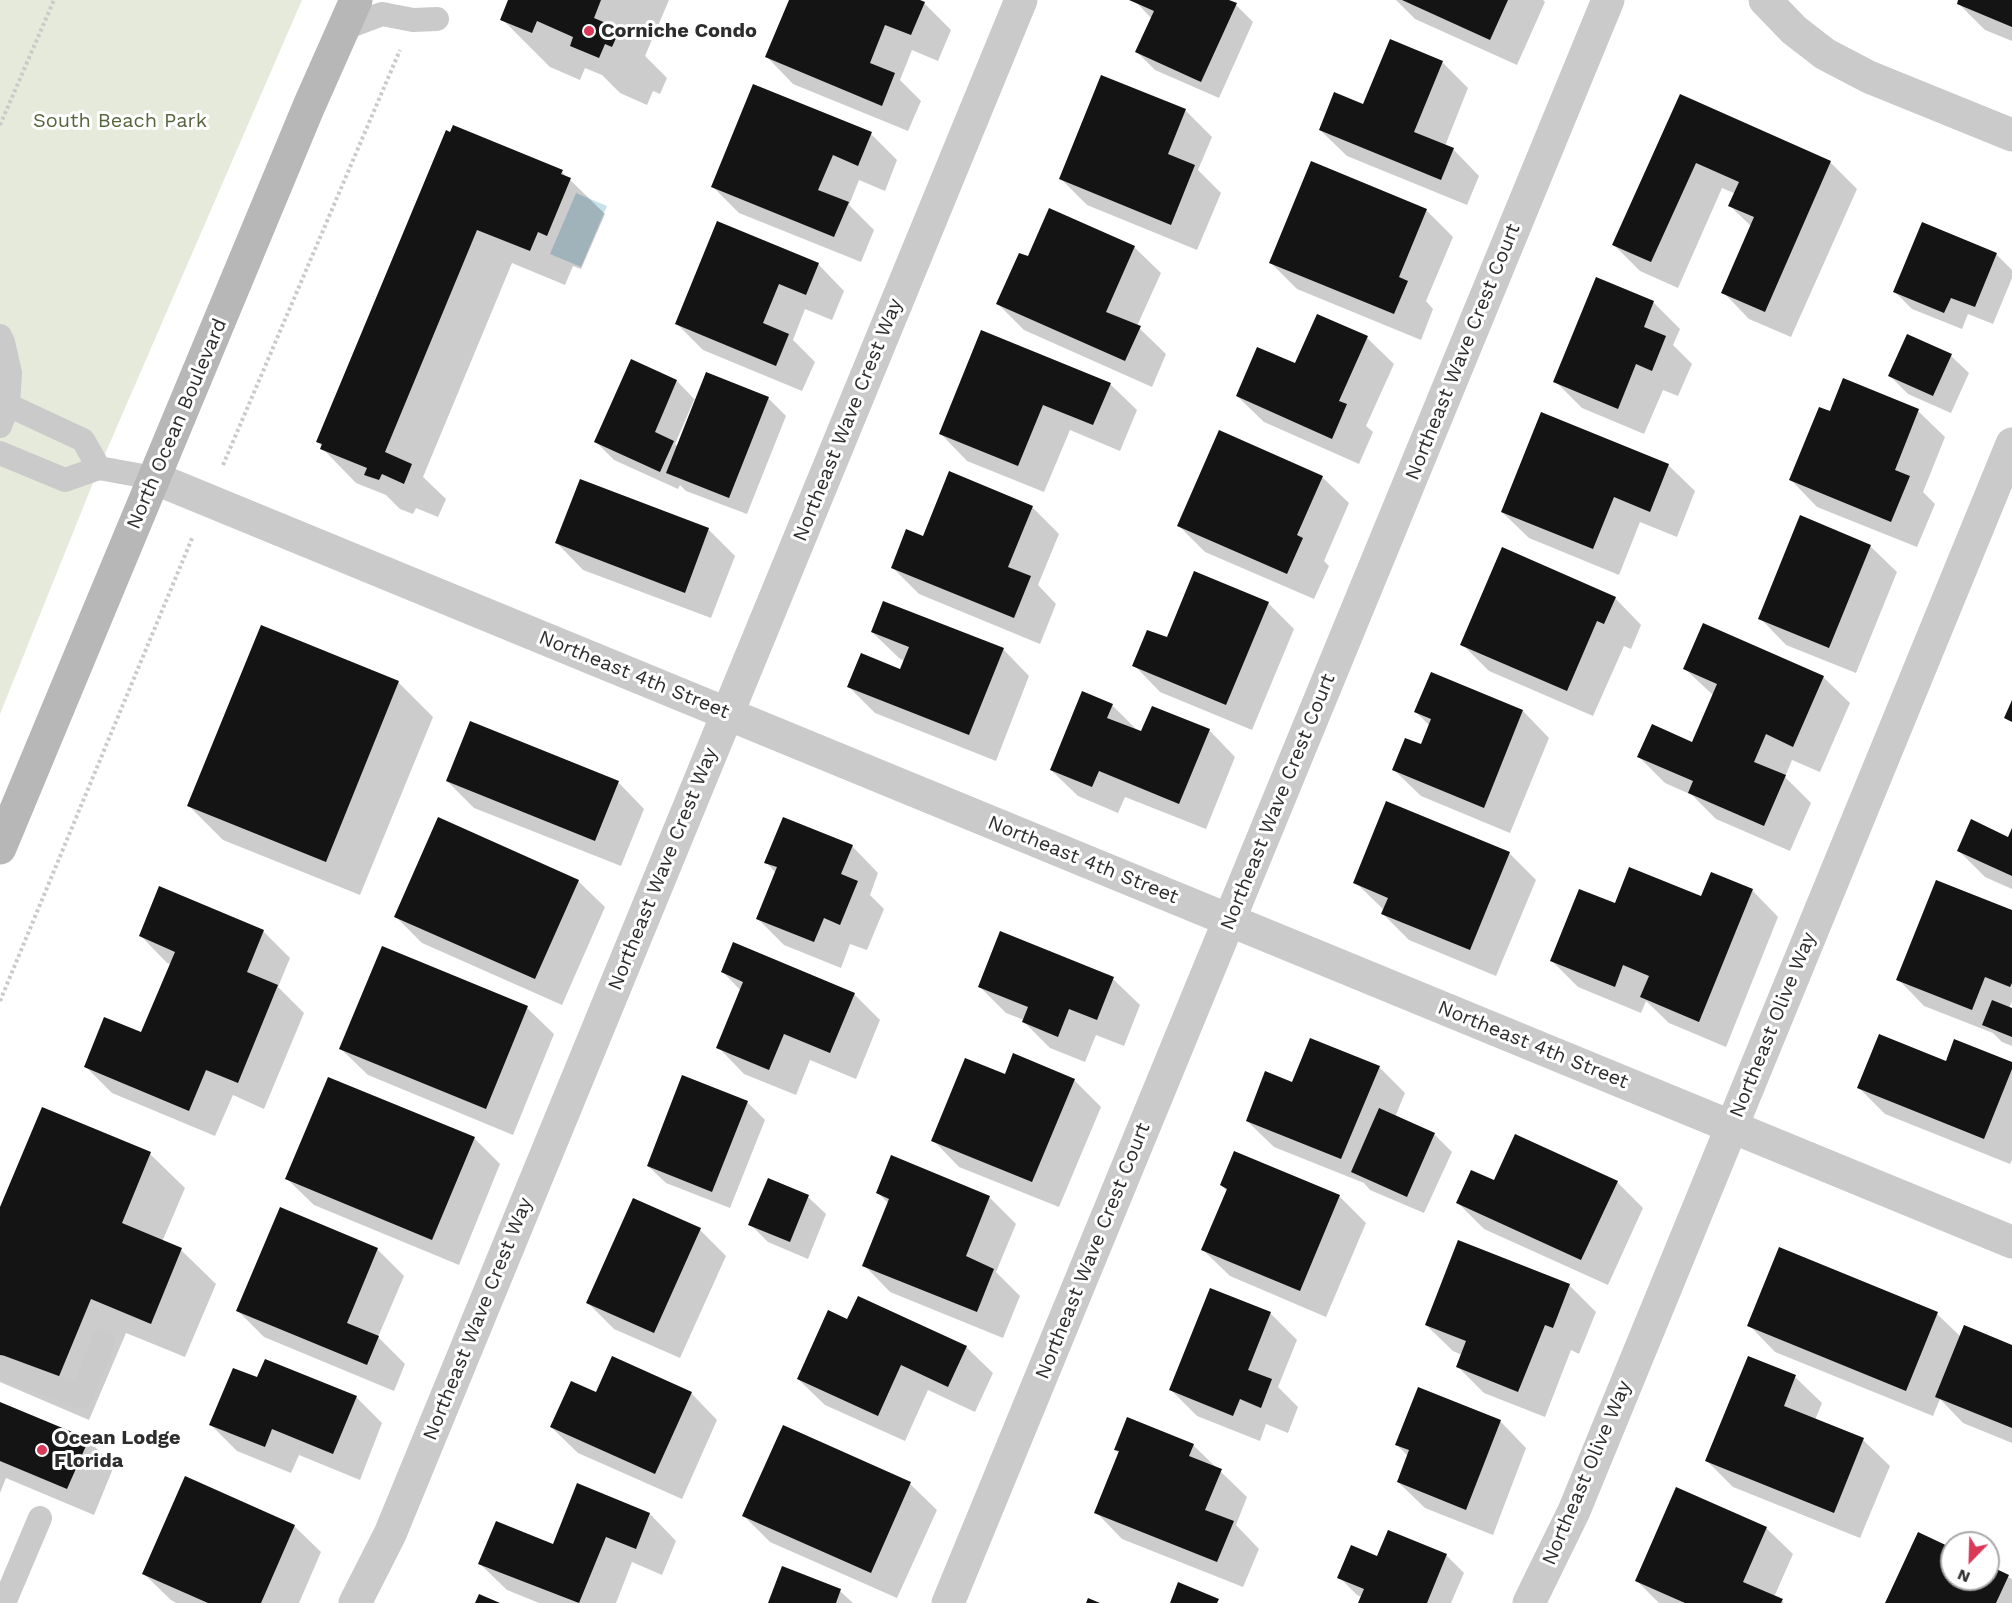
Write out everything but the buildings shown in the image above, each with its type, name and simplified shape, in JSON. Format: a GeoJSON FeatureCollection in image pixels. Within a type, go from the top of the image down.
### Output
{"type":"FeatureCollection","features":[{"type":"Feature","properties":{"kind":"main road","name":"North Ocean Boulevard"},"geometry":{"type":"LineString","coordinates":[[0,848],[309,106],[350,14]]}},
{"type":"Feature","properties":{"kind":"street","name":"Northeast Wave Crest Way"},"geometry":{"type":"LineString","coordinates":[[355,1603],[394,1523],[1021,0]]}},
{"type":"Feature","properties":{"kind":"street","name":"Northeast Wave Crest Court"},"geometry":{"type":"LineString","coordinates":[[948,1603],[1608,0]]}},
{"type":"Feature","properties":{"kind":"street"},"geometry":{"type":"LineString","coordinates":[[1765,0],[1794,30],[1825,54],[1869,77],[2012,135]]}},
{"type":"Feature","properties":{"kind":"street","name":"Northeast Olive Way"},"geometry":{"type":"LineString","coordinates":[[1529,1603],[1574,1511],[2012,444]]}},
{"type":"Feature","properties":{"kind":"street","name":"Northeast 4th Street"},"geometry":{"type":"LineString","coordinates":[[154,478],[2012,1242]]}},
{"type":"Feature","properties":{"kind":"lane"},"geometry":{"type":"LineString","coordinates":[[350,14],[382,14],[413,21],[437,20],[423,0]]}},
{"type":"Feature","properties":{"kind":"lane"},"geometry":{"type":"LineString","coordinates":[[0,336],[10,373],[4,415],[83,440],[99,468]]}},
{"type":"Feature","properties":{"kind":"lane"},"geometry":{"type":"LineString","coordinates":[[0,453],[65,480],[99,468],[154,478]]}},
{"type":"Feature","properties":{"kind":"lane"},"geometry":{"type":"LineString","coordinates":[[0,1367],[81,1397],[103,1341]]}},
{"type":"Feature","properties":{"kind":"lane"},"geometry":{"type":"LineString","coordinates":[[4,1603],[40,1518]]}},
{"type":"Feature","properties":{"kind":"path"},"geometry":{"type":"LineString","coordinates":[[0,125],[54,0]]}},
{"type":"Feature","properties":{"kind":"green space","name":"South Beach Park"},"geometry":{"type":"Polygon","coordinates":[[[0,0],[302,0],[99,468],[0,714],[0,0]]]}},
{"type":"Feature","properties":{"kind":"water"},"geometry":{"type":"Polygon","coordinates":[[[576,193],[607,206],[581,267],[550,254],[576,193]]]}},
{"type":"Feature","properties":{"kind":"place","name":"Corniche Condo"},"geometry":{"type":"Point","coordinates":[589,31]}},
{"type":"Feature","properties":{"kind":"place","name":"Ocean Lodge Florida"},"geometry":{"type":"Point","coordinates":[42,1450]}}]}
